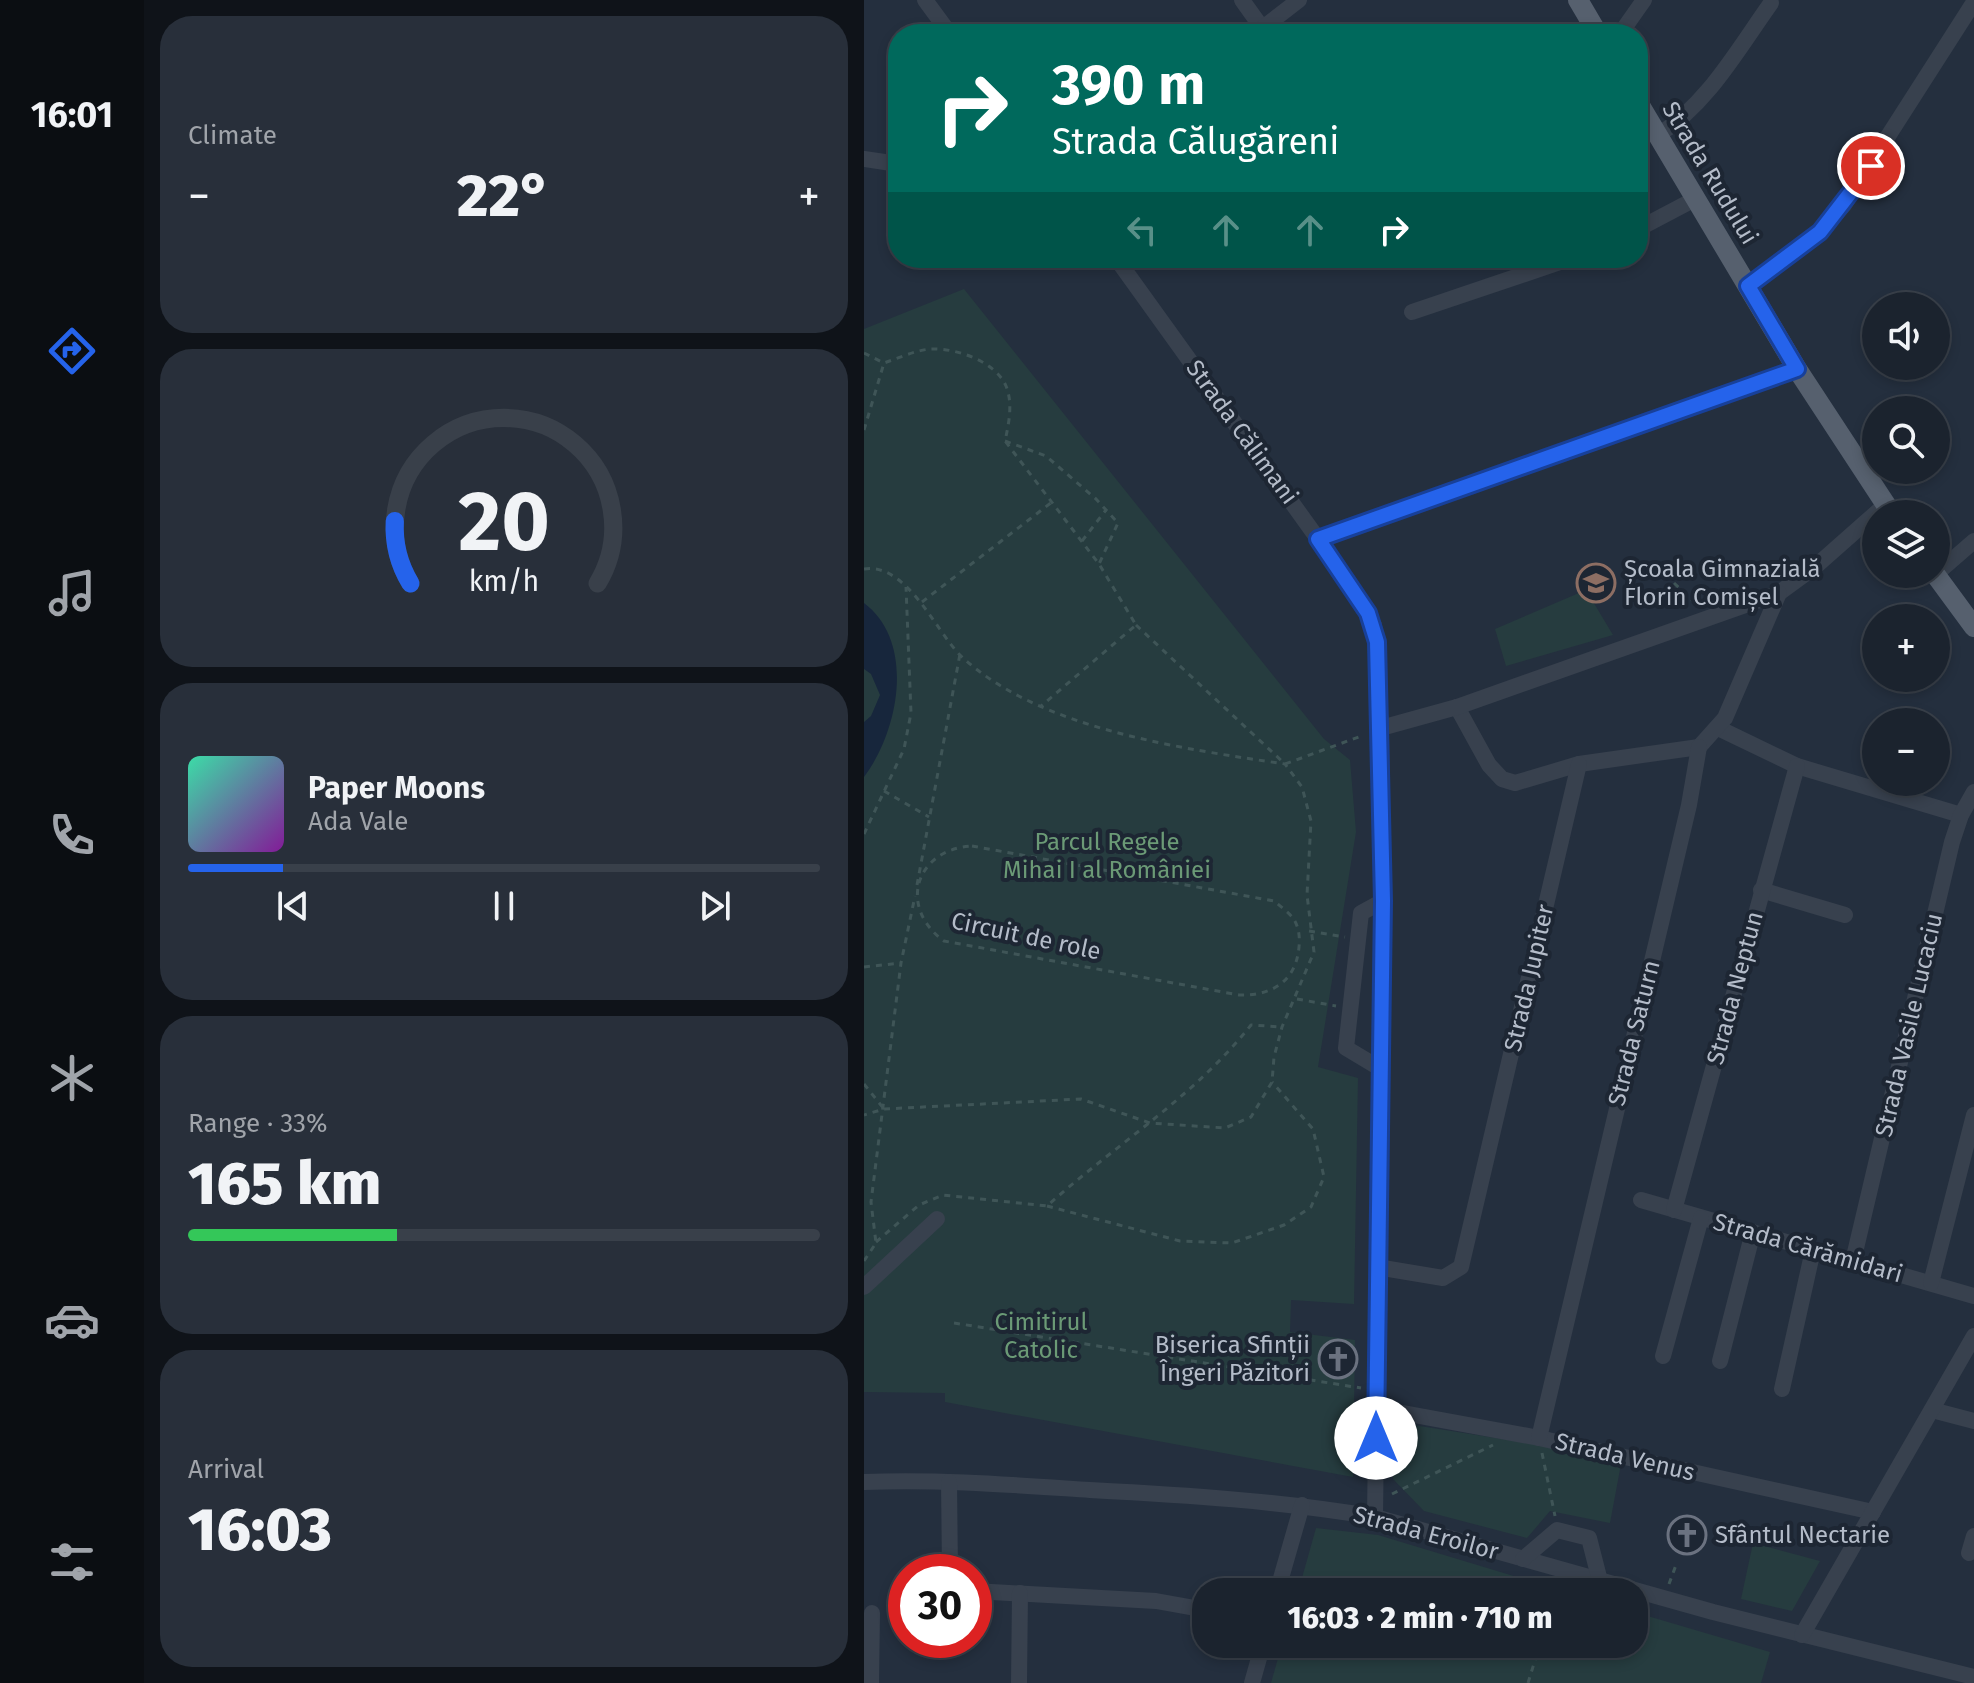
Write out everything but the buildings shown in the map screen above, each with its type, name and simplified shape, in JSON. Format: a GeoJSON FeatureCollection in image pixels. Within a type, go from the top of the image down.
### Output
{"type":"FeatureCollection","features":[{"type":"Feature","properties":{"kind":"main road"},"geometry":{"type":"LineString","coordinates":[[1578,0],[1592,24]]}},
{"type":"Feature","properties":{"kind":"main road","name":"Strada Rudului"},"geometry":{"type":"LineString","coordinates":[[1648,118],[1797,369],[1883,500]]}},
{"type":"Feature","properties":{"kind":"main road"},"geometry":{"type":"LineString","coordinates":[[1945,588],[1974,627]]}},
{"type":"Feature","properties":{"kind":"street"},"geometry":{"type":"LineString","coordinates":[[925,0],[943,24]]}},
{"type":"Feature","properties":{"kind":"street"},"geometry":{"type":"LineString","coordinates":[[1242,0],[1255,24]]}},
{"type":"Feature","properties":{"kind":"street"},"geometry":{"type":"LineString","coordinates":[[1268,24],[1299,0]]}},
{"type":"Feature","properties":{"kind":"street"},"geometry":{"type":"LineString","coordinates":[[1627,24],[1644,0]]}},
{"type":"Feature","properties":{"kind":"street"},"geometry":{"type":"LineString","coordinates":[[1748,286],[1820,232],[1844,205],[1974,2]]}},
{"type":"Feature","properties":{"kind":"street"},"geometry":{"type":"LineString","coordinates":[[1658,135],[1676,124],[1699,100],[1771,3]]}},
{"type":"Feature","properties":{"kind":"street"},"geometry":{"type":"LineString","coordinates":[[864,159],[888,163]]}},
{"type":"Feature","properties":{"kind":"street"},"geometry":{"type":"LineString","coordinates":[[1648,224],[1695,199]]}},
{"type":"Feature","properties":{"kind":"street","name":"Strada Călimani"},"geometry":{"type":"LineString","coordinates":[[1123,268],[1318,539],[1374,625],[1381,728],[1383,901],[1375,1517]]}},
{"type":"Feature","properties":{"kind":"street"},"geometry":{"type":"LineString","coordinates":[[1412,312],[1542,268]]}},
{"type":"Feature","properties":{"kind":"street"},"geometry":{"type":"LineString","coordinates":[[1318,539],[1797,369]]}},
{"type":"Feature","properties":{"kind":"street"},"geometry":{"type":"LineString","coordinates":[[1381,728],[1457,707],[1779,593],[1862,530]]}},
{"type":"Feature","properties":{"kind":"street"},"geometry":{"type":"LineString","coordinates":[[1950,561],[1974,541]]}},
{"type":"Feature","properties":{"kind":"street"},"geometry":{"type":"LineString","coordinates":[[1457,707],[1489,765],[1502,779],[1526,782],[1579,764],[1699,747],[1718,728],[1779,593]]}},
{"type":"Feature","properties":{"kind":"street"},"geometry":{"type":"LineString","coordinates":[[1718,728],[1797,766],[1961,815]]}},
{"type":"Feature","properties":{"kind":"street","name":"Strada Saturn"},"geometry":{"type":"LineString","coordinates":[[1539,1438],[1689,805],[1699,747]]}},
{"type":"Feature","properties":{"kind":"street","name":"Strada Jupiter"},"geometry":{"type":"LineString","coordinates":[[1377,1267],[1443,1278],[1461,1267],[1579,764]]}},
{"type":"Feature","properties":{"kind":"street","name":"Strada Neptun"},"geometry":{"type":"LineString","coordinates":[[1674,1210],[1797,766]]}},
{"type":"Feature","properties":{"kind":"street","name":"Strada Vasile Lucaciu"},"geometry":{"type":"LineString","coordinates":[[1853,1261],[1961,815],[1974,792]]}},
{"type":"Feature","properties":{"kind":"street"},"geometry":{"type":"LineString","coordinates":[[1761,890],[1845,915]]}},
{"type":"Feature","properties":{"kind":"street"},"geometry":{"type":"LineString","coordinates":[[1381,1069],[1346,1048],[1361,913],[1383,901]]}},
{"type":"Feature","properties":{"kind":"street"},"geometry":{"type":"LineString","coordinates":[[1931,1283],[1974,1115]]}},
{"type":"Feature","properties":{"kind":"street","name":"Strada Cărămidari"},"geometry":{"type":"LineString","coordinates":[[1641,1200],[1974,1296]]}},
{"type":"Feature","properties":{"kind":"street"},"geometry":{"type":"LineString","coordinates":[[1663,1356],[1701,1218]]}},
{"type":"Feature","properties":{"kind":"street"},"geometry":{"type":"LineString","coordinates":[[864,1287],[937,1219]]}},
{"type":"Feature","properties":{"kind":"street"},"geometry":{"type":"LineString","coordinates":[[1720,1361],[1753,1232]]}},
{"type":"Feature","properties":{"kind":"street"},"geometry":{"type":"LineString","coordinates":[[1782,1389],[1813,1250]]}},
{"type":"Feature","properties":{"kind":"street"},"geometry":{"type":"LineString","coordinates":[[1802,1635],[1974,1336]]}},
{"type":"Feature","properties":{"kind":"street","name":"Strada Venus"},"geometry":{"type":"LineString","coordinates":[[1376,1408],[1518,1433],[1873,1512]]}},
{"type":"Feature","properties":{"kind":"street"},"geometry":{"type":"LineString","coordinates":[[1932,1410],[1974,1421]]}},
{"type":"Feature","properties":{"kind":"street","name":"Strada Eroilor"},"geometry":{"type":"LineString","coordinates":[[864,1482],[949,1482],[1302,1505],[1375,1517],[1590,1578]]}},
{"type":"Feature","properties":{"kind":"street"},"geometry":{"type":"LineString","coordinates":[[949,1482],[950,1554]]}},
{"type":"Feature","properties":{"kind":"street"},"geometry":{"type":"LineString","coordinates":[[1281,1578],[1302,1505]]}},
{"type":"Feature","properties":{"kind":"street"},"geometry":{"type":"LineString","coordinates":[[1523,1559],[1557,1530],[1589,1538],[1599,1578]]}},
{"type":"Feature","properties":{"kind":"street"},"geometry":{"type":"LineString","coordinates":[[1969,1553],[1974,1536]]}},
{"type":"Feature","properties":{"kind":"street"},"geometry":{"type":"LineString","coordinates":[[992,1592],[1156,1601],[1192,1607]]}},
{"type":"Feature","properties":{"kind":"street"},"geometry":{"type":"LineString","coordinates":[[1019,1683],[1020,1593]]}},
{"type":"Feature","properties":{"kind":"street","name":"Strada Eroilor"},"geometry":{"type":"LineString","coordinates":[[1648,1594],[1974,1677]]}},
{"type":"Feature","properties":{"kind":"street"},"geometry":{"type":"LineString","coordinates":[[871,1683],[872,1613]]}},
{"type":"Feature","properties":{"kind":"street"},"geometry":{"type":"LineString","coordinates":[[1252,1683],[1259,1658]]}},
{"type":"Feature","properties":{"kind":"path"},"geometry":{"type":"LineString","coordinates":[[864,353],[884,363],[929,349],[958,350],[989,368],[1005,385],[1011,412],[1005,441],[1099,564],[1136,625],[1285,764],[1302,787],[1311,821],[1309,931],[1314,952],[1297,999],[1282,1027],[1274,1057],[1272,1082],[1251,1117],[1225,1128],[1150,1123],[1081,1099],[884,1109],[864,1115]]}},
{"type":"Feature","properties":{"kind":"path"},"geometry":{"type":"LineString","coordinates":[[864,430],[884,363]]}},
{"type":"Feature","properties":{"kind":"path"},"geometry":{"type":"LineString","coordinates":[[1005,441],[1046,456],[1118,523],[1099,564]]}},
{"type":"Feature","properties":{"kind":"path"},"geometry":{"type":"LineString","coordinates":[[921,602],[1052,502]]}},
{"type":"Feature","properties":{"kind":"path"},"geometry":{"type":"LineString","coordinates":[[1082,541],[1106,510]]}},
{"type":"Feature","properties":{"kind":"path"},"geometry":{"type":"LineString","coordinates":[[864,569],[871,568],[906,587],[960,654],[1040,707],[1162,746],[1285,764],[1381,728]]}},
{"type":"Feature","properties":{"kind":"path"},"geometry":{"type":"LineString","coordinates":[[1674,583],[1707,619]]}},
{"type":"Feature","properties":{"kind":"path"},"geometry":{"type":"LineString","coordinates":[[864,834],[904,749],[911,713],[911,631],[906,587]]}},
{"type":"Feature","properties":{"kind":"path"},"geometry":{"type":"LineString","coordinates":[[1040,707],[1136,625]]}},
{"type":"Feature","properties":{"kind":"path"},"geometry":{"type":"LineString","coordinates":[[876,1243],[871,1202],[901,963],[960,654]]}},
{"type":"Feature","properties":{"kind":"path"},"geometry":{"type":"LineString","coordinates":[[884,791],[930,818]]}},
{"type":"Feature","properties":{"kind":"path","name":"Circuit de role"},"geometry":{"type":"LineString","coordinates":[[972,846],[1274,901],[1293,918],[1300,936],[1299,954],[1295,968],[1282,985],[1266,993],[1239,995],[944,941],[929,930],[923,920],[916,890],[928,865],[950,847],[972,846]]}},
{"type":"Feature","properties":{"kind":"path"},"geometry":{"type":"LineString","coordinates":[[1309,931],[1357,939]]}},
{"type":"Feature","properties":{"kind":"path"},"geometry":{"type":"LineString","coordinates":[[864,967],[901,963]]}},
{"type":"Feature","properties":{"kind":"path"},"geometry":{"type":"LineString","coordinates":[[1297,999],[1349,1008]]}},
{"type":"Feature","properties":{"kind":"path"},"geometry":{"type":"LineString","coordinates":[[1047,1206],[1100,1158],[1150,1123],[1220,1063],[1251,1025],[1282,1027]]}},
{"type":"Feature","properties":{"kind":"path"},"geometry":{"type":"LineString","coordinates":[[864,1261],[876,1243],[919,1205],[943,1195],[1047,1206],[1180,1241],[1232,1243],[1284,1225],[1311,1207],[1324,1177],[1313,1129],[1272,1082]]}},
{"type":"Feature","properties":{"kind":"path"},"geometry":{"type":"LineString","coordinates":[[864,1084],[884,1109]]}},
{"type":"Feature","properties":{"kind":"path"},"geometry":{"type":"LineString","coordinates":[[954,1323],[1376,1390]]}},
{"type":"Feature","properties":{"kind":"path"},"geometry":{"type":"LineString","coordinates":[[1375,1497],[1388,1496],[1518,1433]]}},
{"type":"Feature","properties":{"kind":"path"},"geometry":{"type":"LineString","coordinates":[[1539,1438],[1557,1530]]}},
{"type":"Feature","properties":{"kind":"path"},"geometry":{"type":"LineString","coordinates":[[1528,1683],[1536,1658]]}},
{"type":"Feature","properties":{"kind":"green space","name":"Parcul Regele Mihai I al României"},"geometry":{"type":"Polygon","coordinates":[[[964,289],[1324,739],[1350,760],[1356,832],[1318,1067],[1358,1078],[1354,1304],[1291,1300],[1290,1332],[1355,1340],[1353,1477],[945,1402],[945,1393],[864,1392],[864,329],[964,289]]]}},
{"type":"Feature","properties":{"kind":"green space"},"geometry":{"type":"Polygon","coordinates":[[[1586,590],[1613,635],[1506,666],[1495,629],[1586,590]]]}},
{"type":"Feature","properties":{"kind":"green space"},"geometry":{"type":"Polygon","coordinates":[[[1394,1422],[1618,1457],[1621,1464],[1610,1523],[1550,1511],[1527,1538],[1424,1511],[1393,1479],[1394,1422]]]}},
{"type":"Feature","properties":{"kind":"green space"},"geometry":{"type":"Polygon","coordinates":[[[1316,1528],[1378,1535],[1521,1578],[1302,1578],[1316,1528]]]}},
{"type":"Feature","properties":{"kind":"green space"},"geometry":{"type":"Polygon","coordinates":[[[1753,1543],[1820,1561],[1792,1611],[1741,1599],[1753,1543]]]}},
{"type":"Feature","properties":{"kind":"green space"},"geometry":{"type":"Polygon","coordinates":[[[1648,1616],[1770,1652],[1761,1683],[1271,1683],[1278,1658],[1648,1658],[1648,1616]]]}},
{"type":"Feature","properties":{"kind":"water"},"geometry":{"type":"Polygon","coordinates":[[[864,603],[880,620],[891,640],[897,687],[886,736],[864,777],[864,722],[871,716],[880,695],[871,674],[864,669],[864,603]]]}},
{"type":"Feature","properties":{"kind":"place","name":"Școala Gimnazială Florin Comișel"},"geometry":{"type":"Point","coordinates":[1596,583]}},
{"type":"Feature","properties":{"kind":"place","name":"Biserica Sfinții Îngeri Păzitori"},"geometry":{"type":"Point","coordinates":[1338,1359]}},
{"type":"Feature","properties":{"kind":"place","name":"Sfântul Nectarie"},"geometry":{"type":"Point","coordinates":[1687,1535]}},
{"type":"Feature","properties":{"kind":"route"},"geometry":{"type":"LineString","coordinates":[[1376,1438],[1383,901],[1377,642],[1368,613],[1318,539],[1467,489],[1797,369],[1748,286],[1820,232],[1844,205],[1871,166]]}},
{"type":"Feature","properties":{"kind":"park label","name":"Cimitirul Catolic"},"geometry":{"type":"Point","coordinates":[1041,1336]}}]}
